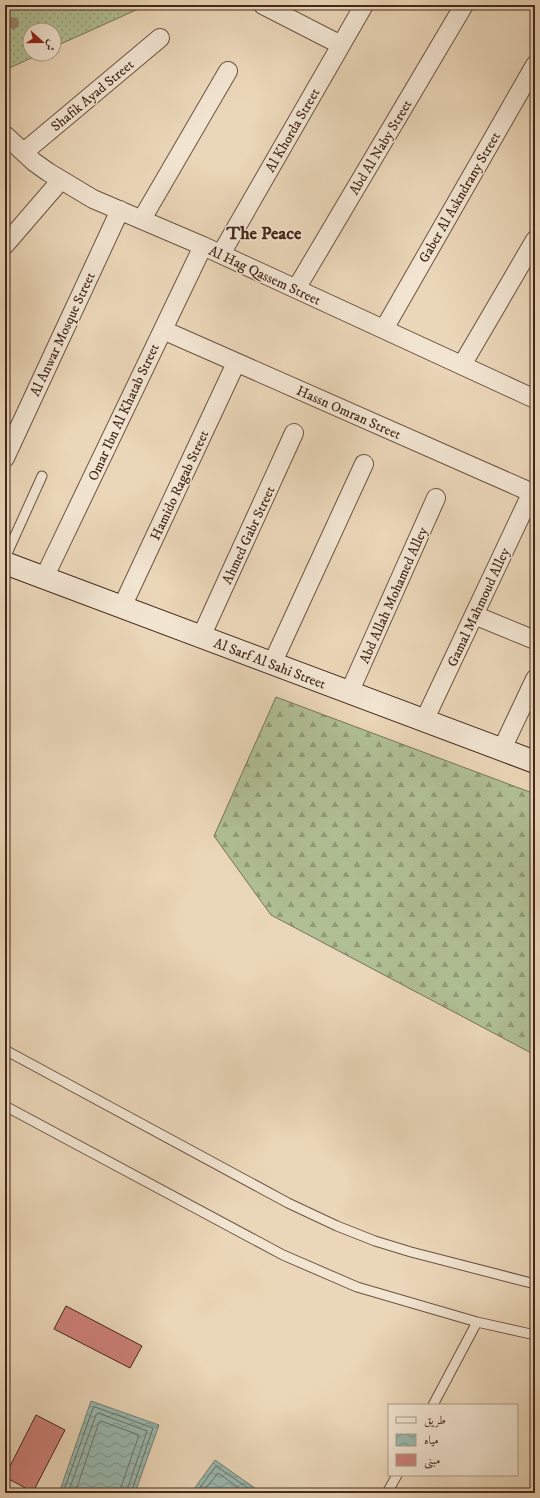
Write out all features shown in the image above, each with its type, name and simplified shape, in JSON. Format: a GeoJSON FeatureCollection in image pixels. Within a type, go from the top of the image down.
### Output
{"type":"FeatureCollection","features":[{"type":"Feature","properties":{"kind":"street"},"geometry":{"type":"LineString","coordinates":[[263,5],[341,45]]}},
{"type":"Feature","properties":{"kind":"street","name":"Al Khorda Street"},"geometry":{"type":"LineString","coordinates":[[221,254],[364,5]]}},
{"type":"Feature","properties":{"kind":"street","name":"Abd Al Naby Street"},"geometry":{"type":"LineString","coordinates":[[296,289],[464,5]]}},
{"type":"Feature","properties":{"kind":"street","name":"Shafik Ayad Street"},"geometry":{"type":"LineString","coordinates":[[24,152],[160,38]]}},
{"type":"Feature","properties":{"kind":"street","name":"Gaber Al Askndrany Street"},"geometry":{"type":"LineString","coordinates":[[384,329],[535,65]]}},
{"type":"Feature","properties":{"kind":"street"},"geometry":{"type":"LineString","coordinates":[[142,219],[228,71]]}},
{"type":"Feature","properties":{"kind":"street","name":"Al Hag Qassem Street"},"geometry":{"type":"LineString","coordinates":[[5,135],[48,172],[93,198],[221,254],[462,365],[534,395]]}},
{"type":"Feature","properties":{"kind":"street"},"geometry":{"type":"LineString","coordinates":[[5,244],[61,180]]}},
{"type":"Feature","properties":{"kind":"street","name":"Al Anwar Mosque Street"},"geometry":{"type":"LineString","coordinates":[[5,458],[120,210]]}},
{"type":"Feature","properties":{"kind":"street"},"geometry":{"type":"LineString","coordinates":[[462,365],[535,240]]}},
{"type":"Feature","properties":{"kind":"street","name":"Omar Ibn Al Khatab Street"},"geometry":{"type":"LineString","coordinates":[[44,578],[202,246]]}},
{"type":"Feature","properties":{"kind":"street","name":"Hassn Omran Street"},"geometry":{"type":"LineString","coordinates":[[162,330],[533,493]]}},
{"type":"Feature","properties":{"kind":"street","name":"Hamido Ragab Street"},"geometry":{"type":"LineString","coordinates":[[122,607],[236,363]]}},
{"type":"Feature","properties":{"kind":"street","name":"Ahmed Gabr Street"},"geometry":{"type":"LineString","coordinates":[[201,637],[294,433]]}},
{"type":"Feature","properties":{"kind":"street"},"geometry":{"type":"LineString","coordinates":[[272,664],[364,464]]}},
{"type":"Feature","properties":{"kind":"street","name":"Gamal Mahmoud Alley"},"geometry":{"type":"LineString","coordinates":[[424,721],[533,493]]}},
{"type":"Feature","properties":{"kind":"street","name":"Abd Allah Mohamed Alley"},"geometry":{"type":"LineString","coordinates":[[349,693],[436,498]]}},
{"type":"Feature","properties":{"kind":"street","name":"Al Sarf Al Sahi Street"},"geometry":{"type":"LineString","coordinates":[[5,563],[535,762]]}},
{"type":"Feature","properties":{"kind":"street"},"geometry":{"type":"LineString","coordinates":[[474,615],[535,640]]}},
{"type":"Feature","properties":{"kind":"street"},"geometry":{"type":"LineString","coordinates":[[502,750],[535,679]]}},
{"type":"Feature","properties":{"kind":"lane"},"geometry":{"type":"LineString","coordinates":[[5,558],[42,476]]}},
{"type":"Feature","properties":{"kind":"lane"},"geometry":{"type":"LineString","coordinates":[[5,1050],[288,1203],[337,1226],[375,1242],[535,1284]]}},
{"type":"Feature","properties":{"kind":"lane"},"geometry":{"type":"LineString","coordinates":[[5,1106],[283,1255],[357,1287],[477,1322],[535,1335]]}},
{"type":"Feature","properties":{"kind":"lane"},"geometry":{"type":"LineString","coordinates":[[434,1404],[477,1322]]}},
{"type":"Feature","properties":{"kind":"lane"},"geometry":{"type":"LineString","coordinates":[[387,1493],[396,1476]]}},
{"type":"Feature","properties":{"kind":"green space"},"geometry":{"type":"Polygon","coordinates":[[[5,5],[147,5],[62,43],[62,22],[22,22],[22,62],[5,70],[5,5]]]}},
{"type":"Feature","properties":{"kind":"green space"},"geometry":{"type":"Polygon","coordinates":[[[276,697],[535,794],[535,1055],[271,915],[214,836],[276,697]]]}},
{"type":"Feature","properties":{"kind":"water"},"geometry":{"type":"Polygon","coordinates":[[[91,1401],[159,1425],[135,1493],[59,1493],[91,1401]]]}},
{"type":"Feature","properties":{"kind":"water"},"geometry":{"type":"Polygon","coordinates":[[[215,1460],[262,1493],[191,1493],[215,1460]]]}},
{"type":"Feature","properties":{"kind":"building"},"geometry":{"type":"Polygon","coordinates":[[[66,1306],[142,1346],[130,1368],[54,1329],[66,1306]]]}},
{"type":"Feature","properties":{"kind":"building"},"geometry":{"type":"Polygon","coordinates":[[[36,1415],[65,1430],[33,1492],[5,1476],[36,1415]]]}},
{"type":"Feature","properties":{"kind":"district","name":"The Peace"},"geometry":{"type":"Point","coordinates":[264,233]}}]}
